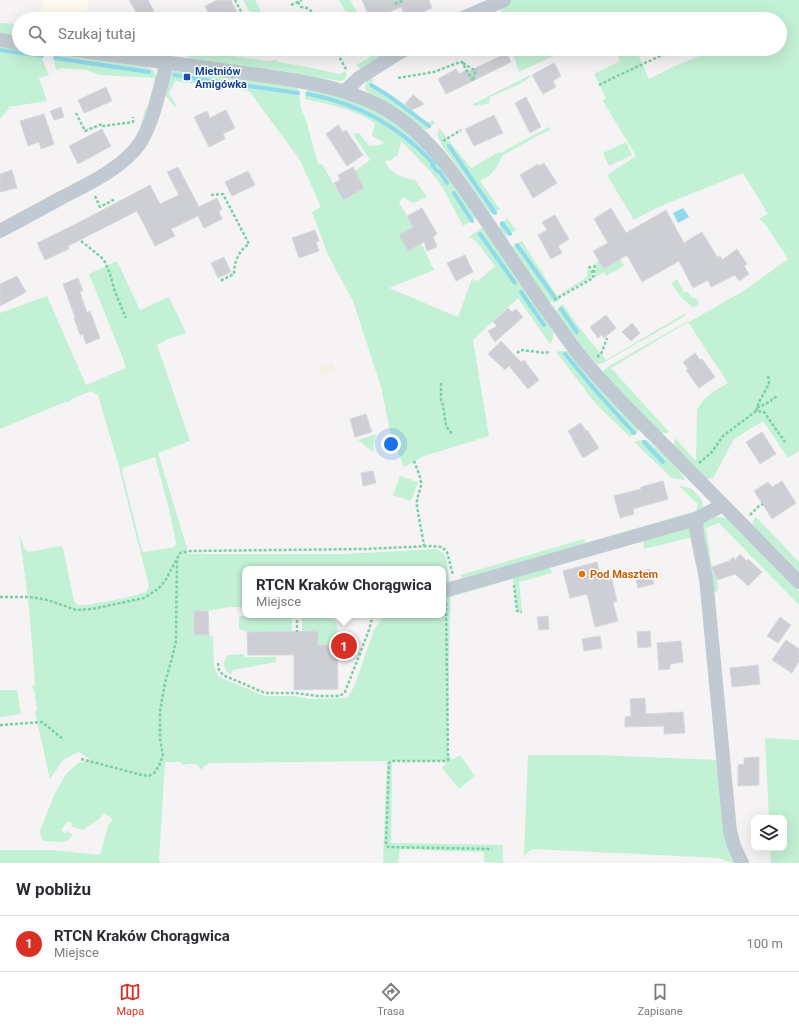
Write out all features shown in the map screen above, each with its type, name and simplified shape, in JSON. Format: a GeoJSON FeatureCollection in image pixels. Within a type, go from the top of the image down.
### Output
{"type":"FeatureCollection","features":[{"type":"Feature","properties":{"kind":"street"},"geometry":{"type":"LineString","coordinates":[[477,12],[504,0]]}},
{"type":"Feature","properties":{"kind":"street"},"geometry":{"type":"LineString","coordinates":[[0,40],[12,42]]}},
{"type":"Feature","properties":{"kind":"street"},"geometry":{"type":"LineString","coordinates":[[121,56],[305,82],[345,91],[376,104],[408,124],[433,148],[460,182],[543,305],[580,355],[617,398],[799,582]]}},
{"type":"Feature","properties":{"kind":"street"},"geometry":{"type":"LineString","coordinates":[[345,91],[359,78],[394,56]]}},
{"type":"Feature","properties":{"kind":"street"},"geometry":{"type":"LineString","coordinates":[[0,231],[100,176],[118,165],[130,155],[140,143],[152,117],[167,62]]}},
{"type":"Feature","properties":{"kind":"street"},"geometry":{"type":"LineString","coordinates":[[448,589],[696,519],[723,505]]}},
{"type":"Feature","properties":{"kind":"street"},"geometry":{"type":"LineString","coordinates":[[696,519],[697,535],[706,578],[730,831],[734,846],[742,863]]}},
{"type":"Feature","properties":{"kind":"path"},"geometry":{"type":"LineString","coordinates":[[236,0],[242,12]]}},
{"type":"Feature","properties":{"kind":"path"},"geometry":{"type":"LineString","coordinates":[[291,5],[302,0]]}},
{"type":"Feature","properties":{"kind":"path"},"geometry":{"type":"LineString","coordinates":[[395,4],[404,0]]}},
{"type":"Feature","properties":{"kind":"path"},"geometry":{"type":"LineString","coordinates":[[298,2],[301,7],[308,8],[312,12]]}},
{"type":"Feature","properties":{"kind":"path"},"geometry":{"type":"LineString","coordinates":[[338,56],[347,70]]}},
{"type":"Feature","properties":{"kind":"path"},"geometry":{"type":"LineString","coordinates":[[599,85],[660,56]]}},
{"type":"Feature","properties":{"kind":"path"},"geometry":{"type":"LineString","coordinates":[[398,78],[434,72],[458,62],[462,62],[474,70],[476,69],[473,82],[462,62]]}},
{"type":"Feature","properties":{"kind":"path"},"geometry":{"type":"LineString","coordinates":[[468,73],[474,70]]}},
{"type":"Feature","properties":{"kind":"path"},"geometry":{"type":"LineString","coordinates":[[76,113],[86,131],[102,124],[103,126],[133,122],[133,117]]}},
{"type":"Feature","properties":{"kind":"path"},"geometry":{"type":"LineString","coordinates":[[447,138],[461,130]]}},
{"type":"Feature","properties":{"kind":"path"},"geometry":{"type":"LineString","coordinates":[[211,195],[223,194],[249,244],[238,257],[234,274],[220,281]]}},
{"type":"Feature","properties":{"kind":"path"},"geometry":{"type":"LineString","coordinates":[[97,200],[100,207],[115,199]]}},
{"type":"Feature","properties":{"kind":"path"},"geometry":{"type":"LineString","coordinates":[[81,241],[105,262],[126,318]]}},
{"type":"Feature","properties":{"kind":"path"},"geometry":{"type":"LineString","coordinates":[[558,298],[593,278],[595,263]]}},
{"type":"Feature","properties":{"kind":"path"},"geometry":{"type":"LineString","coordinates":[[589,266],[593,273]]}},
{"type":"Feature","properties":{"kind":"path"},"geometry":{"type":"LineString","coordinates":[[601,354],[607,338]]}},
{"type":"Feature","properties":{"kind":"path"},"geometry":{"type":"LineString","coordinates":[[517,353],[521,350],[546,353],[550,351]]}},
{"type":"Feature","properties":{"kind":"path"},"geometry":{"type":"LineString","coordinates":[[756,410],[769,384],[768,375]]}},
{"type":"Feature","properties":{"kind":"path"},"geometry":{"type":"LineString","coordinates":[[441,383],[441,400],[446,426],[452,434]]}},
{"type":"Feature","properties":{"kind":"path"},"geometry":{"type":"LineString","coordinates":[[690,471],[712,452],[723,436],[756,410],[778,396]]}},
{"type":"Feature","properties":{"kind":"path"},"geometry":{"type":"LineString","coordinates":[[756,410],[764,412],[785,442]]}},
{"type":"Feature","properties":{"kind":"path"},"geometry":{"type":"LineString","coordinates":[[414,461],[417,472],[422,480],[417,506],[424,546]]}},
{"type":"Feature","properties":{"kind":"path"},"geometry":{"type":"LineString","coordinates":[[752,513],[763,504]]}},
{"type":"Feature","properties":{"kind":"path"},"geometry":{"type":"LineString","coordinates":[[0,597],[30,597],[48,600],[76,610],[92,609],[144,598],[158,589],[165,581],[180,553],[191,551],[364,550],[424,546],[442,547],[447,552],[448,760],[392,761],[389,763],[386,844],[388,847],[492,849]]}},
{"type":"Feature","properties":{"kind":"path"},"geometry":{"type":"LineString","coordinates":[[81,759],[148,776],[154,773],[159,766],[163,754],[160,739],[160,711],[165,683],[176,642],[177,558]]}},
{"type":"Feature","properties":{"kind":"path"},"geometry":{"type":"LineString","coordinates":[[514,571],[513,579],[517,611],[522,612]]}},
{"type":"Feature","properties":{"kind":"path"},"geometry":{"type":"LineString","coordinates":[[297,618],[297,632]]}},
{"type":"Feature","properties":{"kind":"path"},"geometry":{"type":"LineString","coordinates":[[218,663],[219,670],[223,675],[265,693],[296,693],[317,696],[340,696],[345,692],[372,618]]}},
{"type":"Feature","properties":{"kind":"path"},"geometry":{"type":"LineString","coordinates":[[0,725],[42,722],[64,740]]}},
{"type":"Feature","properties":{"kind":"shaded area"},"geometry":{"type":"Polygon","coordinates":[[[44,0],[87,0],[90,5],[86,12],[41,12],[44,0]]]}},
{"type":"Feature","properties":{"kind":"green space"},"geometry":{"type":"Polygon","coordinates":[[[243,0],[255,0],[261,11],[250,12],[243,0]]]}},
{"type":"Feature","properties":{"kind":"green space"},"geometry":{"type":"Polygon","coordinates":[[[339,0],[350,0],[357,12],[346,12],[339,0]]]}},
{"type":"Feature","properties":{"kind":"green space"},"geometry":{"type":"Polygon","coordinates":[[[512,0],[799,0],[799,451],[788,458],[763,421],[734,439],[713,478],[706,479],[674,445],[675,438],[696,461],[697,410],[703,401],[714,391],[728,383],[688,322],[611,368],[669,432],[658,432],[604,374],[603,371],[609,366],[745,290],[788,259],[765,224],[759,219],[768,214],[743,173],[656,208],[634,220],[607,175],[636,156],[603,101],[606,98],[594,74],[620,61],[618,56],[639,56],[649,79],[700,56],[787,56],[787,12],[501,12],[499,6],[512,0]]]}},
{"type":"Feature","properties":{"kind":"green space"},"geometry":{"type":"Polygon","coordinates":[[[0,23],[12,24],[12,35],[0,33],[0,23]]]}},
{"type":"Feature","properties":{"kind":"green space"},"geometry":{"type":"Polygon","coordinates":[[[0,47],[12,48],[12,56],[42,56],[49,75],[39,78],[47,101],[8,107],[9,109],[0,118],[0,47]]]}},
{"type":"Feature","properties":{"kind":"green space"},"geometry":{"type":"Polygon","coordinates":[[[56,56],[65,56],[146,67],[153,70],[157,77],[150,106],[143,119],[144,126],[142,130],[141,124],[144,112],[148,106],[155,78],[99,75],[87,70],[60,68],[60,70],[56,69],[54,62],[56,56]]]}},
{"type":"Feature","properties":{"kind":"green space"},"geometry":{"type":"Polygon","coordinates":[[[187,56],[233,56],[269,61],[277,60],[278,62],[340,74],[346,71],[347,75],[344,80],[339,81],[277,70],[190,59],[187,56]]]}},
{"type":"Feature","properties":{"kind":"green space"},"geometry":{"type":"Polygon","coordinates":[[[372,56],[380,56],[380,59],[363,69],[356,65],[372,56]]]}},
{"type":"Feature","properties":{"kind":"green space"},"geometry":{"type":"Polygon","coordinates":[[[514,56],[553,56],[519,72],[514,56]]]}},
{"type":"Feature","properties":{"kind":"green space"},"geometry":{"type":"Polygon","coordinates":[[[174,70],[183,71],[183,79],[191,80],[192,72],[297,88],[299,91],[301,109],[306,120],[318,164],[322,164],[343,200],[364,188],[355,171],[370,160],[353,134],[359,133],[369,146],[385,143],[372,136],[375,123],[359,114],[332,105],[305,99],[305,92],[307,90],[310,89],[336,95],[377,111],[394,122],[428,151],[477,217],[463,226],[443,188],[430,171],[401,141],[398,155],[391,160],[385,161],[387,166],[397,175],[415,180],[427,197],[413,203],[403,197],[399,203],[413,227],[434,270],[389,288],[458,317],[472,279],[478,281],[495,266],[476,241],[469,237],[480,229],[484,228],[553,330],[553,338],[550,344],[518,298],[473,340],[489,436],[424,456],[404,467],[391,435],[381,387],[353,301],[328,255],[312,212],[321,207],[300,160],[249,91],[175,81],[169,93],[177,106],[175,107],[165,95],[168,75],[174,70]]]}},
{"type":"Feature","properties":{"kind":"green space"},"geometry":{"type":"Polygon","coordinates":[[[530,75],[531,77],[518,85],[490,97],[489,101],[491,103],[474,106],[473,104],[530,75]]]}},
{"type":"Feature","properties":{"kind":"green space"},"geometry":{"type":"Polygon","coordinates":[[[370,79],[374,79],[372,83],[405,104],[427,123],[433,120],[435,123],[427,130],[422,128],[414,121],[369,93],[366,90],[365,85],[370,79]]]}},
{"type":"Feature","properties":{"kind":"green space"},"geometry":{"type":"Polygon","coordinates":[[[549,127],[550,130],[502,156],[496,168],[490,175],[480,181],[500,209],[493,214],[490,213],[443,147],[437,135],[439,128],[471,168],[549,127]]]}},
{"type":"Feature","properties":{"kind":"green space"},"geometry":{"type":"Polygon","coordinates":[[[142,130],[133,147],[86,179],[127,151],[142,130]]]}},
{"type":"Feature","properties":{"kind":"green space"},"geometry":{"type":"Polygon","coordinates":[[[626,142],[632,155],[609,166],[603,153],[626,142]]]}},
{"type":"Feature","properties":{"kind":"green space"},"geometry":{"type":"Polygon","coordinates":[[[507,218],[516,230],[506,236],[500,229],[500,224],[507,218]]]}},
{"type":"Feature","properties":{"kind":"green space"},"geometry":{"type":"Polygon","coordinates":[[[522,241],[557,296],[587,277],[588,267],[592,273],[592,277],[558,296],[560,300],[551,302],[547,300],[512,247],[522,241]]]}},
{"type":"Feature","properties":{"kind":"green space"},"geometry":{"type":"Polygon","coordinates":[[[620,259],[624,266],[606,276],[604,272],[594,278],[597,262],[599,261],[604,269],[620,259]]]}},
{"type":"Feature","properties":{"kind":"green space"},"geometry":{"type":"Polygon","coordinates":[[[117,261],[140,310],[169,297],[186,333],[168,339],[157,345],[190,441],[158,453],[187,548],[187,554],[344,554],[437,549],[444,554],[447,561],[449,584],[446,585],[446,566],[242,566],[242,607],[229,607],[194,612],[194,635],[209,635],[213,637],[214,667],[219,677],[265,696],[295,696],[309,699],[347,698],[354,687],[374,630],[382,618],[446,618],[446,594],[549,564],[552,573],[519,582],[522,613],[517,611],[513,579],[450,597],[448,754],[452,760],[460,755],[475,776],[459,789],[442,768],[446,764],[444,761],[392,761],[391,843],[503,845],[503,863],[484,862],[484,852],[400,849],[398,863],[383,863],[387,761],[210,763],[204,766],[202,771],[196,764],[182,765],[181,762],[165,762],[159,861],[162,863],[0,863],[0,850],[53,850],[100,855],[108,826],[113,819],[104,813],[99,819],[83,830],[71,826],[73,824],[68,821],[61,830],[65,834],[67,831],[72,834],[68,840],[64,841],[44,841],[41,837],[40,831],[54,795],[66,774],[78,763],[91,760],[79,752],[63,760],[50,779],[35,712],[37,709],[34,689],[31,687],[35,685],[27,590],[19,534],[25,549],[29,552],[61,546],[63,548],[74,601],[78,605],[87,605],[125,598],[146,592],[149,586],[119,467],[98,395],[91,391],[72,399],[69,402],[65,402],[0,429],[0,313],[47,296],[86,385],[126,368],[89,274],[117,261]],[[155,457],[123,468],[122,471],[142,551],[144,552],[175,547],[176,543],[169,509],[155,457]]]}},
{"type":"Feature","properties":{"kind":"green space"},"geometry":{"type":"Polygon","coordinates":[[[677,279],[684,292],[688,292],[692,298],[695,298],[699,302],[697,306],[692,307],[681,297],[671,283],[677,279]]]}},
{"type":"Feature","properties":{"kind":"green space"},"geometry":{"type":"Polygon","coordinates":[[[563,304],[578,326],[606,360],[684,314],[685,316],[601,364],[598,364],[595,363],[556,314],[557,309],[563,304]]]}},
{"type":"Feature","properties":{"kind":"green space"},"geometry":{"type":"Polygon","coordinates":[[[560,351],[570,353],[639,429],[637,433],[630,437],[596,404],[556,352],[560,351]]]}},
{"type":"Feature","properties":{"kind":"green space"},"geometry":{"type":"Polygon","coordinates":[[[376,434],[373,452],[358,440],[376,434]]]}},
{"type":"Feature","properties":{"kind":"green space"},"geometry":{"type":"Polygon","coordinates":[[[647,440],[677,468],[685,480],[672,478],[634,442],[647,440]]]}},
{"type":"Feature","properties":{"kind":"green space"},"geometry":{"type":"Polygon","coordinates":[[[400,476],[418,482],[411,501],[393,495],[400,476]]]}},
{"type":"Feature","properties":{"kind":"green space"},"geometry":{"type":"Polygon","coordinates":[[[679,486],[691,488],[702,500],[703,507],[701,511],[463,578],[460,575],[584,539],[585,543],[696,511],[698,504],[679,486]]]}},
{"type":"Feature","properties":{"kind":"green space"},"geometry":{"type":"Polygon","coordinates":[[[755,516],[799,562],[799,571],[752,525],[755,516]]]}},
{"type":"Feature","properties":{"kind":"green space"},"geometry":{"type":"Polygon","coordinates":[[[714,517],[728,519],[799,591],[799,605],[719,523],[706,528],[712,567],[717,580],[718,590],[713,594],[702,521],[714,517]]]}},
{"type":"Feature","properties":{"kind":"green space"},"geometry":{"type":"Polygon","coordinates":[[[691,523],[693,537],[644,549],[643,538],[691,523]]]}},
{"type":"Feature","properties":{"kind":"green space"},"geometry":{"type":"Polygon","coordinates":[[[239,616],[242,616],[242,618],[292,618],[292,632],[247,632],[239,629],[239,616]]]}},
{"type":"Feature","properties":{"kind":"green space"},"geometry":{"type":"Polygon","coordinates":[[[302,618],[334,618],[337,628],[337,645],[318,645],[302,631],[302,618]]]}},
{"type":"Feature","properties":{"kind":"green space"},"geometry":{"type":"Polygon","coordinates":[[[243,654],[245,657],[276,657],[276,662],[233,670],[230,675],[224,665],[226,658],[228,655],[243,654]]]}},
{"type":"Feature","properties":{"kind":"green space"},"geometry":{"type":"Polygon","coordinates":[[[0,690],[17,690],[21,714],[0,717],[0,690]]]}},
{"type":"Feature","properties":{"kind":"green space"},"geometry":{"type":"Polygon","coordinates":[[[765,738],[799,740],[799,863],[771,863],[770,851],[787,851],[787,815],[769,815],[765,738]]]}},
{"type":"Feature","properties":{"kind":"green space"},"geometry":{"type":"Polygon","coordinates":[[[528,755],[596,755],[719,760],[737,863],[719,858],[534,849],[529,851],[524,857],[528,755]]]}},
{"type":"Feature","properties":{"kind":"sand"},"geometry":{"type":"Polygon","coordinates":[[[333,362],[335,371],[321,375],[319,366],[333,362]]]}},
{"type":"Feature","properties":{"kind":"water"},"geometry":{"type":"Polygon","coordinates":[[[683,208],[689,217],[678,223],[673,213],[683,208]]]}},
{"type":"Feature","properties":{"kind":"building"},"geometry":{"type":"Polygon","coordinates":[[[129,0],[148,0],[154,11],[152,12],[136,12],[129,0]]]}},
{"type":"Feature","properties":{"kind":"building"},"geometry":{"type":"Polygon","coordinates":[[[218,0],[231,0],[237,12],[208,12],[205,6],[218,0]]]}},
{"type":"Feature","properties":{"kind":"building"},"geometry":{"type":"Polygon","coordinates":[[[362,0],[429,0],[432,8],[425,12],[403,12],[401,7],[389,12],[367,12],[362,0]]]}},
{"type":"Feature","properties":{"kind":"building"},"geometry":{"type":"Polygon","coordinates":[[[501,56],[508,56],[511,62],[446,94],[438,79],[456,69],[459,74],[466,70],[467,72],[501,56]]]}},
{"type":"Feature","properties":{"kind":"building"},"geometry":{"type":"Polygon","coordinates":[[[554,63],[561,76],[553,81],[556,87],[543,94],[532,75],[554,63]]]}},
{"type":"Feature","properties":{"kind":"building"},"geometry":{"type":"Polygon","coordinates":[[[106,87],[112,101],[84,113],[78,100],[106,87]]]}},
{"type":"Feature","properties":{"kind":"building"},"geometry":{"type":"Polygon","coordinates":[[[413,95],[424,104],[412,110],[405,104],[413,95]]]}},
{"type":"Feature","properties":{"kind":"building"},"geometry":{"type":"Polygon","coordinates":[[[526,97],[541,127],[530,133],[515,103],[526,97]]]}},
{"type":"Feature","properties":{"kind":"building"},"geometry":{"type":"Polygon","coordinates":[[[61,107],[64,117],[54,120],[50,111],[61,107]]]}},
{"type":"Feature","properties":{"kind":"building"},"geometry":{"type":"Polygon","coordinates":[[[226,110],[235,128],[223,134],[225,139],[209,147],[194,117],[207,111],[210,118],[226,110]]]}},
{"type":"Feature","properties":{"kind":"building"},"geometry":{"type":"Polygon","coordinates":[[[44,114],[54,144],[41,149],[39,142],[28,146],[20,121],[44,114]]]}},
{"type":"Feature","properties":{"kind":"building"},"geometry":{"type":"Polygon","coordinates":[[[494,115],[503,133],[474,146],[465,129],[494,115]]]}},
{"type":"Feature","properties":{"kind":"building"},"geometry":{"type":"Polygon","coordinates":[[[338,125],[343,132],[346,130],[363,155],[347,166],[326,134],[338,125]]]}},
{"type":"Feature","properties":{"kind":"building"},"geometry":{"type":"Polygon","coordinates":[[[102,129],[111,146],[78,164],[69,146],[102,129]]]}},
{"type":"Feature","properties":{"kind":"building"},"geometry":{"type":"Polygon","coordinates":[[[544,163],[557,183],[533,198],[520,175],[538,164],[539,166],[544,163]]]}},
{"type":"Feature","properties":{"kind":"building"},"geometry":{"type":"Polygon","coordinates":[[[178,167],[199,207],[217,198],[222,209],[219,211],[222,219],[204,228],[198,216],[171,229],[175,236],[155,246],[137,211],[68,246],[69,249],[45,260],[37,243],[150,185],[160,204],[179,195],[167,172],[178,167]]]}},
{"type":"Feature","properties":{"kind":"building"},"geometry":{"type":"Polygon","coordinates":[[[353,167],[364,188],[343,200],[334,183],[340,180],[338,175],[353,167]]]}},
{"type":"Feature","properties":{"kind":"building"},"geometry":{"type":"Polygon","coordinates":[[[12,170],[17,188],[0,192],[0,174],[12,170]]]}},
{"type":"Feature","properties":{"kind":"building"},"geometry":{"type":"Polygon","coordinates":[[[248,171],[255,185],[232,196],[225,182],[248,171]]]}},
{"type":"Feature","properties":{"kind":"building"},"geometry":{"type":"Polygon","coordinates":[[[422,208],[437,234],[433,237],[437,247],[427,251],[424,242],[408,251],[399,235],[413,227],[407,216],[422,208]]]}},
{"type":"Feature","properties":{"kind":"building"},"geometry":{"type":"Polygon","coordinates":[[[611,208],[626,233],[666,210],[684,243],[702,232],[717,257],[720,256],[722,260],[737,249],[747,264],[744,266],[749,274],[739,281],[735,275],[711,287],[708,280],[693,288],[679,261],[642,282],[627,255],[604,269],[593,251],[608,243],[594,219],[611,208]]]}},
{"type":"Feature","properties":{"kind":"building"},"geometry":{"type":"Polygon","coordinates":[[[555,215],[569,239],[558,246],[562,253],[551,259],[538,235],[547,230],[542,222],[555,215]]]}},
{"type":"Feature","properties":{"kind":"building"},"geometry":{"type":"Polygon","coordinates":[[[315,230],[319,241],[316,242],[319,251],[299,258],[292,238],[315,230]]]}},
{"type":"Feature","properties":{"kind":"building"},"geometry":{"type":"Polygon","coordinates":[[[465,255],[473,272],[456,281],[447,263],[465,255]]]}},
{"type":"Feature","properties":{"kind":"building"},"geometry":{"type":"Polygon","coordinates":[[[224,257],[231,272],[218,278],[211,263],[224,257]]]}},
{"type":"Feature","properties":{"kind":"building"},"geometry":{"type":"Polygon","coordinates":[[[17,276],[26,292],[0,306],[0,284],[17,276]]]}},
{"type":"Feature","properties":{"kind":"building"},"geometry":{"type":"Polygon","coordinates":[[[78,278],[83,291],[80,292],[87,313],[90,311],[100,338],[86,344],[83,334],[80,335],[63,284],[78,278]]]}},
{"type":"Feature","properties":{"kind":"building"},"geometry":{"type":"Polygon","coordinates":[[[508,308],[512,312],[516,309],[523,317],[495,342],[488,331],[497,326],[493,322],[508,308]]]}},
{"type":"Feature","properties":{"kind":"building"},"geometry":{"type":"Polygon","coordinates":[[[606,315],[616,328],[604,338],[602,335],[598,338],[590,327],[606,315]]]}},
{"type":"Feature","properties":{"kind":"building"},"geometry":{"type":"Polygon","coordinates":[[[632,323],[640,333],[631,341],[622,332],[632,323]]]}},
{"type":"Feature","properties":{"kind":"building"},"geometry":{"type":"Polygon","coordinates":[[[501,341],[521,362],[524,360],[539,380],[528,389],[509,366],[505,370],[488,354],[501,341]]]}},
{"type":"Feature","properties":{"kind":"building"},"geometry":{"type":"Polygon","coordinates":[[[695,353],[700,360],[702,359],[715,377],[699,388],[686,370],[688,369],[683,362],[695,353]]]}},
{"type":"Feature","properties":{"kind":"building"},"geometry":{"type":"Polygon","coordinates":[[[366,414],[372,432],[355,437],[350,419],[366,414]]]}},
{"type":"Feature","properties":{"kind":"building"},"geometry":{"type":"Polygon","coordinates":[[[581,423],[599,448],[583,458],[568,431],[581,423]]]}},
{"type":"Feature","properties":{"kind":"building"},"geometry":{"type":"Polygon","coordinates":[[[762,432],[776,454],[760,464],[746,442],[762,432]]]}},
{"type":"Feature","properties":{"kind":"building"},"geometry":{"type":"Polygon","coordinates":[[[373,471],[376,483],[363,486],[361,473],[373,471]]]}},
{"type":"Feature","properties":{"kind":"building"},"geometry":{"type":"Polygon","coordinates":[[[663,481],[668,499],[633,509],[634,514],[620,518],[614,496],[641,489],[641,487],[663,481]]]}},
{"type":"Feature","properties":{"kind":"building"},"geometry":{"type":"Polygon","coordinates":[[[782,481],[796,503],[772,519],[754,491],[768,482],[772,487],[782,481]]]}},
{"type":"Feature","properties":{"kind":"building"},"geometry":{"type":"Polygon","coordinates":[[[740,554],[762,572],[748,586],[735,574],[717,580],[712,567],[729,561],[733,557],[735,560],[740,554]]]}},
{"type":"Feature","properties":{"kind":"building"},"geometry":{"type":"Polygon","coordinates":[[[597,562],[601,579],[611,576],[617,601],[613,603],[618,621],[595,627],[587,594],[570,598],[563,571],[597,562]]]}},
{"type":"Feature","properties":{"kind":"building"},"geometry":{"type":"Polygon","coordinates":[[[650,569],[654,584],[638,588],[634,573],[650,569]]]}},
{"type":"Feature","properties":{"kind":"building"},"geometry":{"type":"Polygon","coordinates":[[[194,611],[208,611],[209,635],[194,635],[194,611]]]}},
{"type":"Feature","properties":{"kind":"building"},"geometry":{"type":"Polygon","coordinates":[[[548,616],[549,629],[539,630],[537,617],[548,616]]]}},
{"type":"Feature","properties":{"kind":"building"},"geometry":{"type":"Polygon","coordinates":[[[780,617],[791,625],[778,643],[767,636],[780,617]]]}},
{"type":"Feature","properties":{"kind":"building"},"geometry":{"type":"Polygon","coordinates":[[[318,631],[318,645],[337,645],[338,689],[294,690],[294,655],[248,655],[247,632],[318,631]]]}},
{"type":"Feature","properties":{"kind":"building"},"geometry":{"type":"Polygon","coordinates":[[[650,631],[651,647],[638,648],[637,632],[650,631]]]}},
{"type":"Feature","properties":{"kind":"building"},"geometry":{"type":"Polygon","coordinates":[[[600,636],[602,648],[584,651],[582,639],[600,636]]]}},
{"type":"Feature","properties":{"kind":"building"},"geometry":{"type":"Polygon","coordinates":[[[786,640],[799,649],[799,661],[792,673],[772,660],[786,640]]]}},
{"type":"Feature","properties":{"kind":"building"},"geometry":{"type":"Polygon","coordinates":[[[681,641],[683,662],[670,664],[670,669],[659,670],[657,643],[681,641]]]}},
{"type":"Feature","properties":{"kind":"building"},"geometry":{"type":"Polygon","coordinates":[[[758,665],[760,684],[732,687],[730,668],[758,665]]]}},
{"type":"Feature","properties":{"kind":"building"},"geometry":{"type":"Polygon","coordinates":[[[645,698],[646,714],[683,712],[685,733],[664,734],[664,726],[625,727],[625,717],[631,716],[630,699],[645,698]]]}},
{"type":"Feature","properties":{"kind":"building"},"geometry":{"type":"Polygon","coordinates":[[[759,757],[759,785],[738,786],[738,765],[744,764],[744,758],[759,757]]]}},
{"type":"Feature","properties":{"kind":"waterway"},"geometry":{"type":"LineString","coordinates":[[0,50],[12,52]]}},
{"type":"Feature","properties":{"kind":"waterway"},"geometry":{"type":"LineString","coordinates":[[55,58],[149,72]]}},
{"type":"Feature","properties":{"kind":"waterway"},"geometry":{"type":"LineString","coordinates":[[174,75],[183,76]]}},
{"type":"Feature","properties":{"kind":"waterway"},"geometry":{"type":"LineString","coordinates":[[191,78],[298,93]]}},
{"type":"Feature","properties":{"kind":"waterway"},"geometry":{"type":"LineString","coordinates":[[371,85],[389,96],[429,126]]}},
{"type":"Feature","properties":{"kind":"waterway"},"geometry":{"type":"LineString","coordinates":[[308,94],[344,104],[377,118],[407,139],[421,151],[434,164],[432,165],[437,171],[440,172],[447,183]]}},
{"type":"Feature","properties":{"kind":"waterway"},"geometry":{"type":"LineString","coordinates":[[449,146],[495,213]]}},
{"type":"Feature","properties":{"kind":"waterway"},"geometry":{"type":"LineString","coordinates":[[454,193],[472,221]]}},
{"type":"Feature","properties":{"kind":"waterway"},"geometry":{"type":"LineString","coordinates":[[502,223],[510,234]]}},
{"type":"Feature","properties":{"kind":"waterway"},"geometry":{"type":"LineString","coordinates":[[480,234],[515,283]]}},
{"type":"Feature","properties":{"kind":"waterway"},"geometry":{"type":"LineString","coordinates":[[517,245],[555,298]]}},
{"type":"Feature","properties":{"kind":"waterway"},"geometry":{"type":"LineString","coordinates":[[521,292],[544,325]]}},
{"type":"Feature","properties":{"kind":"waterway"},"geometry":{"type":"LineString","coordinates":[[561,309],[577,332]]}},
{"type":"Feature","properties":{"kind":"waterway"},"geometry":{"type":"LineString","coordinates":[[565,354],[634,433]]}},
{"type":"Feature","properties":{"kind":"waterway"},"geometry":{"type":"LineString","coordinates":[[644,442],[663,462]]}},
{"type":"Feature","properties":{"kind":"place","name":"Mietniów Amigówka"},"geometry":{"type":"Point","coordinates":[187,77]}},
{"type":"Feature","properties":{"kind":"place","name":"Pod Masztem"},"geometry":{"type":"Point","coordinates":[582,574]}},
{"type":"Feature","properties":{"kind":"place","name":"RTCN Kraków Chorągwica"},"geometry":{"type":"Point","coordinates":[344,646]}}]}
